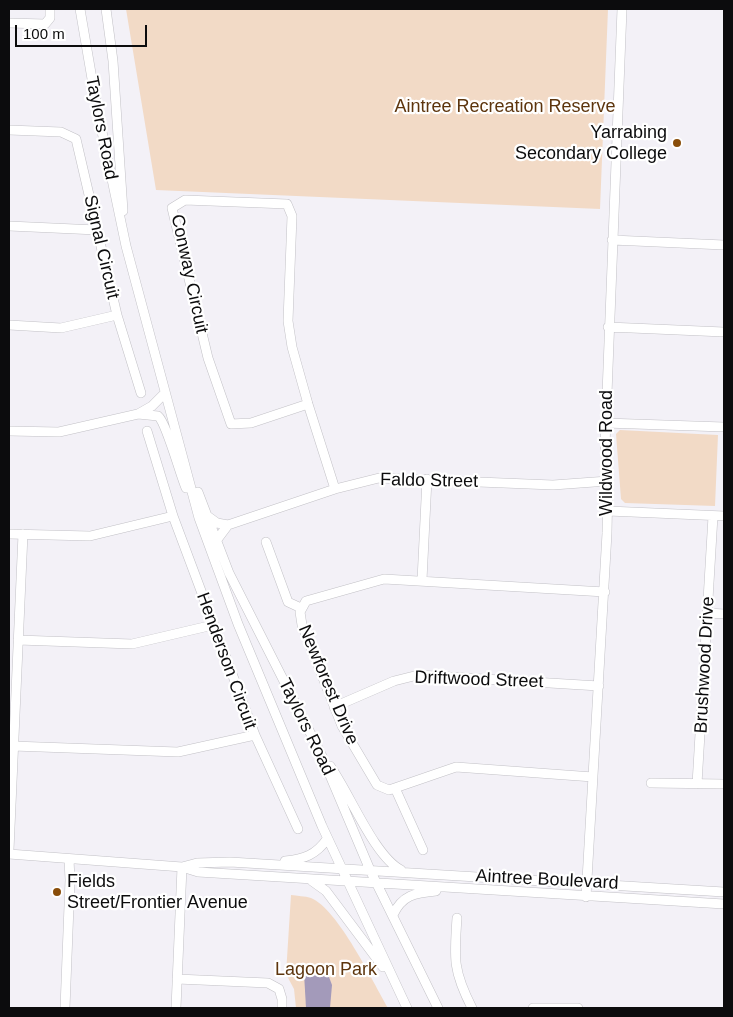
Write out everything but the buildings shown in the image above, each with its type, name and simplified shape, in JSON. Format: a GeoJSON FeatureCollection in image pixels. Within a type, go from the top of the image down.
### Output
{"type":"FeatureCollection","features":[{"type":"Feature","properties":{"kind":"street"},"geometry":{"type":"LineString","coordinates":[[9,23],[44,24],[50,18],[50,9]]}},
{"type":"Feature","properties":{"kind":"street","name":"Taylors Road"},"geometry":{"type":"LineString","coordinates":[[80,9],[97,108],[126,246],[165,393],[238,624],[328,839],[407,1008]]}},
{"type":"Feature","properties":{"kind":"street","name":"Taylors Road"},"geometry":{"type":"LineString","coordinates":[[106,9],[113,61],[126,246]]}},
{"type":"Feature","properties":{"kind":"street","name":"Wildwood Road"},"geometry":{"type":"LineString","coordinates":[[586,896],[605,592],[608,481],[605,423],[622,9]]}},
{"type":"Feature","properties":{"kind":"street","name":"Signal Circuit"},"geometry":{"type":"LineString","coordinates":[[9,130],[61,132],[76,139],[117,315],[61,328],[9,326]]}},
{"type":"Feature","properties":{"kind":"street","name":"Conway Circuit"},"geometry":{"type":"LineString","coordinates":[[308,404],[251,423],[231,424],[208,358],[172,208],[185,200],[287,204],[292,216],[288,321],[292,347],[335,489]]}},
{"type":"Feature","properties":{"kind":"street"},"geometry":{"type":"LineString","coordinates":[[9,226],[97,230]]}},
{"type":"Feature","properties":{"kind":"street"},"geometry":{"type":"LineString","coordinates":[[612,240],[724,245]]}},
{"type":"Feature","properties":{"kind":"street"},"geometry":{"type":"LineString","coordinates":[[117,315],[140,393]]}},
{"type":"Feature","properties":{"kind":"street"},"geometry":{"type":"LineString","coordinates":[[608,327],[724,332]]}},
{"type":"Feature","properties":{"kind":"street"},"geometry":{"type":"LineString","coordinates":[[138,414],[152,406],[165,393]]}},
{"type":"Feature","properties":{"kind":"street"},"geometry":{"type":"LineString","coordinates":[[9,431],[59,432],[138,414],[153,414],[161,418],[176,465],[203,516],[217,523],[228,525],[216,542]]}},
{"type":"Feature","properties":{"kind":"street"},"geometry":{"type":"LineString","coordinates":[[605,423],[724,427]]}},
{"type":"Feature","properties":{"kind":"street","name":"Henderson Circuit"},"geometry":{"type":"LineString","coordinates":[[13,746],[178,752],[255,735],[173,516],[147,431]]}},
{"type":"Feature","properties":{"kind":"street","name":"Faldo Street"},"geometry":{"type":"LineString","coordinates":[[228,525],[335,489],[379,478],[553,485],[608,481]]}},
{"type":"Feature","properties":{"kind":"street"},"geometry":{"type":"LineString","coordinates":[[422,580],[427,479]]}},
{"type":"Feature","properties":{"kind":"street"},"geometry":{"type":"LineString","coordinates":[[608,511],[724,516]]}},
{"type":"Feature","properties":{"kind":"street"},"geometry":{"type":"LineString","coordinates":[[9,534],[90,536],[173,516]]}},
{"type":"Feature","properties":{"kind":"street","name":"Taylors Road"},"geometry":{"type":"LineString","coordinates":[[203,516],[245,607],[321,754],[370,870],[438,1008]]}},
{"type":"Feature","properties":{"kind":"street","name":"Brushwood Drive"},"geometry":{"type":"LineString","coordinates":[[698,784],[713,516]]}},
{"type":"Feature","properties":{"kind":"street"},"geometry":{"type":"LineString","coordinates":[[9,850],[23,534]]}},
{"type":"Feature","properties":{"kind":"street"},"geometry":{"type":"LineString","coordinates":[[266,542],[288,602],[301,608]]}},
{"type":"Feature","properties":{"kind":"street","name":"Newforest Drive"},"geometry":{"type":"LineString","coordinates":[[395,788],[383,789],[377,785],[354,750],[334,707],[302,625],[301,608],[306,601],[376,580],[422,580],[605,592]]}},
{"type":"Feature","properties":{"kind":"street"},"geometry":{"type":"LineString","coordinates":[[708,613],[724,614]]}},
{"type":"Feature","properties":{"kind":"street"},"geometry":{"type":"LineString","coordinates":[[18,640],[132,644],[213,625]]}},
{"type":"Feature","properties":{"kind":"street","name":"Driftwood Street"},"geometry":{"type":"LineString","coordinates":[[334,707],[394,680],[418,675],[599,686]]}},
{"type":"Feature","properties":{"kind":"street"},"geometry":{"type":"LineString","coordinates":[[255,735],[298,829]]}},
{"type":"Feature","properties":{"kind":"street"},"geometry":{"type":"LineString","coordinates":[[321,754],[342,782],[360,819],[386,857],[404,871]]}},
{"type":"Feature","properties":{"kind":"street"},"geometry":{"type":"LineString","coordinates":[[423,850],[395,788],[456,767],[593,777]]}},
{"type":"Feature","properties":{"kind":"street"},"geometry":{"type":"LineString","coordinates":[[650,783],[724,784]]}},
{"type":"Feature","properties":{"kind":"street"},"geometry":{"type":"LineString","coordinates":[[9,854],[182,867],[214,862],[262,864],[302,860],[315,853],[328,839]]}},
{"type":"Feature","properties":{"kind":"street"},"geometry":{"type":"LineString","coordinates":[[65,1008],[70,880],[69,859]]}},
{"type":"Feature","properties":{"kind":"street","name":"Aintree Boulevard"},"geometry":{"type":"LineString","coordinates":[[262,864],[404,871],[724,892]]}},
{"type":"Feature","properties":{"kind":"street"},"geometry":{"type":"LineString","coordinates":[[176,1008],[182,867]]}},
{"type":"Feature","properties":{"kind":"street","name":"Aintree Boulevard"},"geometry":{"type":"LineString","coordinates":[[182,867],[198,872],[309,880],[724,904]]}},
{"type":"Feature","properties":{"kind":"street"},"geometry":{"type":"LineString","coordinates":[[309,880],[326,891],[392,979]]}},
{"type":"Feature","properties":{"kind":"street"},"geometry":{"type":"LineString","coordinates":[[393,916],[396,908],[408,896],[461,889]]}},
{"type":"Feature","properties":{"kind":"street"},"geometry":{"type":"LineString","coordinates":[[457,918],[455,945],[457,977],[472,1008]]}},
{"type":"Feature","properties":{"kind":"street"},"geometry":{"type":"LineString","coordinates":[[177,979],[268,983],[278,988],[282,999],[282,1008]]}},
{"type":"Feature","properties":{"kind":"street"},"geometry":{"type":"LineString","coordinates":[[533,1008],[578,1008]]}},
{"type":"Feature","properties":{"kind":"green space","name":"Aintree Recreation Reserve"},"geometry":{"type":"Polygon","coordinates":[[[126,9],[608,9],[600,209],[156,190],[126,9]]]}},
{"type":"Feature","properties":{"kind":"green space"},"geometry":{"type":"Polygon","coordinates":[[[620,430],[718,435],[715,506],[625,503],[621,499],[616,434],[620,430]]]}},
{"type":"Feature","properties":{"kind":"green space","name":"Lagoon Park"},"geometry":{"type":"Polygon","coordinates":[[[291,895],[311,898],[332,916],[354,947],[388,1008],[296,1008],[294,989],[286,974],[291,895]]]}},
{"type":"Feature","properties":{"kind":"shaded area"},"geometry":{"type":"Polygon","coordinates":[[[314,967],[326,969],[332,985],[330,1008],[306,1008],[304,973],[314,967]]]}},
{"type":"Feature","properties":{"kind":"place","name":"Yarrabing Secondary College"},"geometry":{"type":"Point","coordinates":[677,143]}},
{"type":"Feature","properties":{"kind":"place","name":"Fields Street/Frontier Avenue"},"geometry":{"type":"Point","coordinates":[57,892]}}]}
